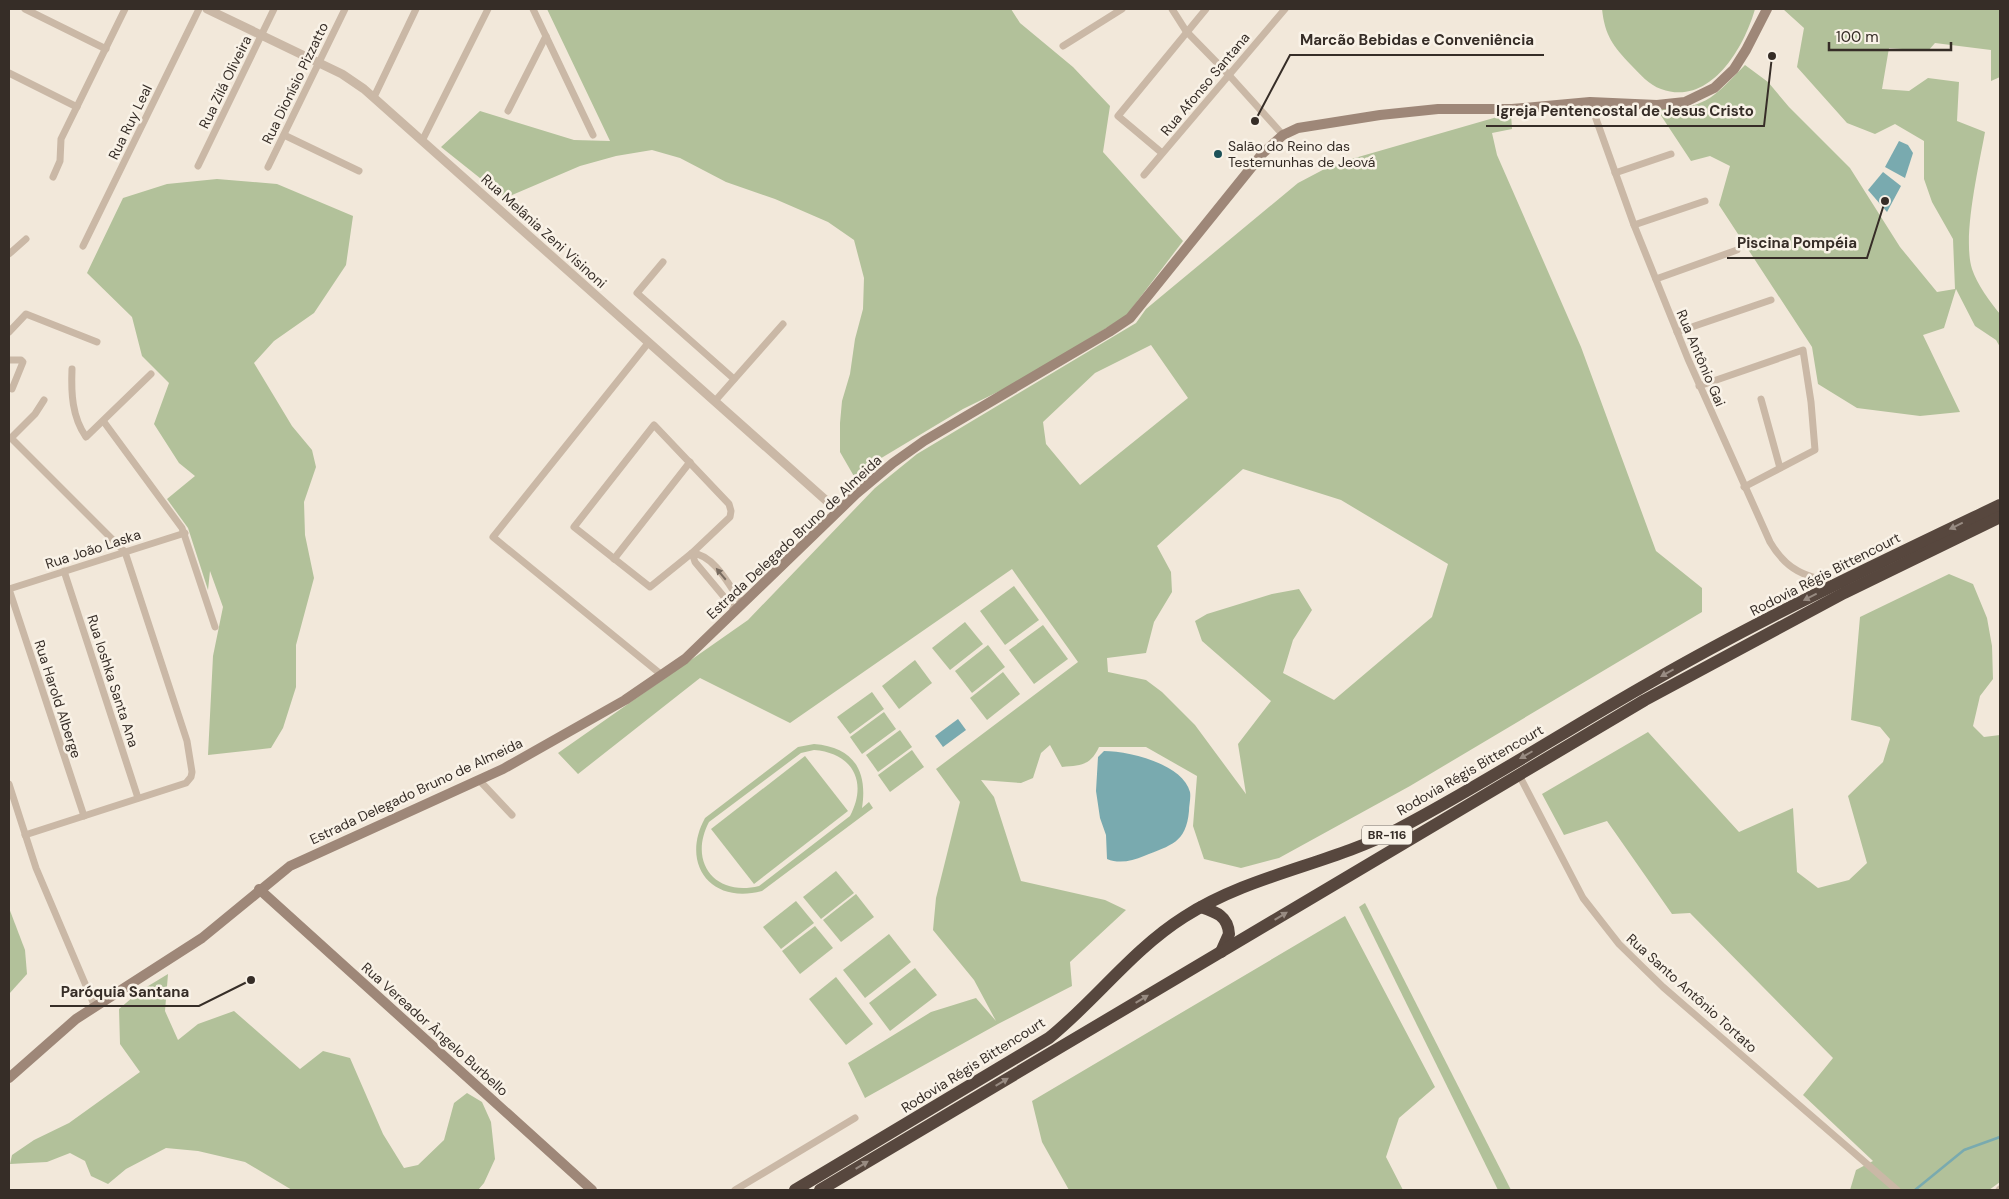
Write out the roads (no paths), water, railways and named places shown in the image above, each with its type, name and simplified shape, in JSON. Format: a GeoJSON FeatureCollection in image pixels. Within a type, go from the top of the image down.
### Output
{"type":"FeatureCollection","features":[{"type":"Feature","properties":{"kind":"highway","name":"Rodovia Régis Bittencourt"},"geometry":{"type":"LineString","coordinates":[[795,1190],[1049,1038],[1072,1019],[1143,948],[1201,907],[1267,877],[1351,850],[1383,836],[1437,808],[1651,682],[1836,584],[2000,505]]}},
{"type":"Feature","properties":{"kind":"highway","name":"Rodovia Régis Bittencourt"},"geometry":{"type":"LineString","coordinates":[[820,1190],[1714,661],[1844,593],[2000,517]]}},
{"type":"Feature","properties":{"kind":"highway"},"geometry":{"type":"LineString","coordinates":[[1201,907],[1220,914],[1226,920],[1230,934],[1221,952]]}},
{"type":"Feature","properties":{"kind":"main road","name":"Estrada Delegado Bruno de Almeida"},"geometry":{"type":"LineString","coordinates":[[9,1078],[67,1027],[202,938],[259,889],[299,861],[479,780],[600,714],[663,676],[685,659],[838,511],[873,479],[910,450],[1130,318],[1263,153],[1283,135],[1308,125],[1425,110],[1512,109],[1590,102],[1676,104],[1705,94],[1725,78],[1741,59],[1767,9]]}},
{"type":"Feature","properties":{"kind":"main road","name":"Rua Vereador Ângelo Burbello"},"geometry":{"type":"LineString","coordinates":[[259,889],[592,1190]]}},
{"type":"Feature","properties":{"kind":"street"},"geometry":{"type":"LineString","coordinates":[[25,9],[106,48]]}},
{"type":"Feature","properties":{"kind":"street"},"geometry":{"type":"LineString","coordinates":[[53,177],[60,161],[61,139],[125,9]]}},
{"type":"Feature","properties":{"kind":"street","name":"Rua Ruy Leal"},"geometry":{"type":"LineString","coordinates":[[83,246],[200,9]]}},
{"type":"Feature","properties":{"kind":"street","name":"Rua Melânia Zeni Visinoni"},"geometry":{"type":"LineString","coordinates":[[207,9],[349,78],[374,97],[838,511]]}},
{"type":"Feature","properties":{"kind":"street","name":"Rua Zilá Oliveira"},"geometry":{"type":"LineString","coordinates":[[198,166],[274,9]]}},
{"type":"Feature","properties":{"kind":"street","name":"Rua Dionísio Pizzatto"},"geometry":{"type":"LineString","coordinates":[[268,167],[345,9]]}},
{"type":"Feature","properties":{"kind":"street"},"geometry":{"type":"LineString","coordinates":[[374,97],[416,9]]}},
{"type":"Feature","properties":{"kind":"street"},"geometry":{"type":"LineString","coordinates":[[422,141],[488,9]]}},
{"type":"Feature","properties":{"kind":"street"},"geometry":{"type":"LineString","coordinates":[[533,9],[593,135]]}},
{"type":"Feature","properties":{"kind":"street"},"geometry":{"type":"LineString","coordinates":[[1063,46],[1122,9]]}},
{"type":"Feature","properties":{"kind":"street"},"geometry":{"type":"LineString","coordinates":[[1172,9],[1186,31],[1283,135]]}},
{"type":"Feature","properties":{"kind":"street"},"geometry":{"type":"LineString","coordinates":[[1162,153],[1118,116],[1206,9]]}},
{"type":"Feature","properties":{"kind":"street","name":"Rua Afonso Santana"},"geometry":{"type":"LineString","coordinates":[[1144,175],[1285,9]]}},
{"type":"Feature","properties":{"kind":"street"},"geometry":{"type":"LineString","coordinates":[[508,111],[546,36]]}},
{"type":"Feature","properties":{"kind":"street"},"geometry":{"type":"LineString","coordinates":[[9,74],[77,107]]}},
{"type":"Feature","properties":{"kind":"street","name":"Rua Antônio Gai"},"geometry":{"type":"LineString","coordinates":[[1590,102],[1634,225],[1698,386],[1770,542],[1783,561],[1806,575],[1836,584]]}},
{"type":"Feature","properties":{"kind":"street"},"geometry":{"type":"LineString","coordinates":[[284,135],[359,171]]}},
{"type":"Feature","properties":{"kind":"street"},"geometry":{"type":"LineString","coordinates":[[1615,173],[1671,154]]}},
{"type":"Feature","properties":{"kind":"street"},"geometry":{"type":"LineString","coordinates":[[1634,225],[1705,201]]}},
{"type":"Feature","properties":{"kind":"street"},"geometry":{"type":"LineString","coordinates":[[9,254],[26,239]]}},
{"type":"Feature","properties":{"kind":"street"},"geometry":{"type":"LineString","coordinates":[[1656,279],[1737,250]]}},
{"type":"Feature","properties":{"kind":"street"},"geometry":{"type":"LineString","coordinates":[[664,262],[637,293],[734,379]]}},
{"type":"Feature","properties":{"kind":"street"},"geometry":{"type":"LineString","coordinates":[[1677,332],[1771,300]]}},
{"type":"Feature","properties":{"kind":"street"},"geometry":{"type":"LineString","coordinates":[[9,332],[26,314],[97,342]]}},
{"type":"Feature","properties":{"kind":"street"},"geometry":{"type":"LineString","coordinates":[[715,401],[783,324]]}},
{"type":"Feature","properties":{"kind":"street"},"geometry":{"type":"LineString","coordinates":[[649,342],[493,537],[663,676]]}},
{"type":"Feature","properties":{"kind":"street"},"geometry":{"type":"LineString","coordinates":[[1698,386],[1803,350],[1812,402],[1815,450],[1744,486]]}},
{"type":"Feature","properties":{"kind":"street"},"geometry":{"type":"LineString","coordinates":[[9,360],[21,360],[23,362],[12,389]]}},
{"type":"Feature","properties":{"kind":"street"},"geometry":{"type":"LineString","coordinates":[[72,369],[74,406],[82,431],[86,437],[104,422],[151,374]]}},
{"type":"Feature","properties":{"kind":"street"},"geometry":{"type":"LineString","coordinates":[[1761,399],[1780,468]]}},
{"type":"Feature","properties":{"kind":"street"},"geometry":{"type":"LineString","coordinates":[[25,835],[186,783],[191,777],[192,766],[186,740],[125,552],[11,438],[35,414],[44,400]]}},
{"type":"Feature","properties":{"kind":"street"},"geometry":{"type":"LineString","coordinates":[[104,422],[185,533],[215,627]]}},
{"type":"Feature","properties":{"kind":"street"},"geometry":{"type":"LineString","coordinates":[[654,425],[730,504],[730,517],[692,553],[650,588],[574,528],[654,425]]}},
{"type":"Feature","properties":{"kind":"street"},"geometry":{"type":"LineString","coordinates":[[614,559],[690,462]]}},
{"type":"Feature","properties":{"kind":"street","name":"Rua João Laska"},"geometry":{"type":"LineString","coordinates":[[9,589],[185,533]]}},
{"type":"Feature","properties":{"kind":"street"},"geometry":{"type":"LineString","coordinates":[[692,553],[695,562],[739,607]]}},
{"type":"Feature","properties":{"kind":"street"},"geometry":{"type":"LineString","coordinates":[[692,553],[700,554],[722,574],[739,607]]}},
{"type":"Feature","properties":{"kind":"street","name":"Rua Ioshka Santa Ana"},"geometry":{"type":"LineString","coordinates":[[64,572],[138,798]]}},
{"type":"Feature","properties":{"kind":"street","name":"Rua Harold Alberge"},"geometry":{"type":"LineString","coordinates":[[9,589],[84,816]]}},
{"type":"Feature","properties":{"kind":"street","name":"Rua Santo Antônio Tortato"},"geometry":{"type":"LineString","coordinates":[[1519,776],[1583,898],[1618,944],[1662,987],[1897,1190]]}},
{"type":"Feature","properties":{"kind":"street"},"geometry":{"type":"LineString","coordinates":[[479,780],[512,815]]}},
{"type":"Feature","properties":{"kind":"street"},"geometry":{"type":"LineString","coordinates":[[9,784],[39,874],[95,1007]]}},
{"type":"Feature","properties":{"kind":"street"},"geometry":{"type":"LineString","coordinates":[[735,1190],[855,1118]]}},
{"type":"Feature","properties":{"kind":"water"},"geometry":{"type":"Polygon","coordinates":[[[1899,141],[1908,145],[1913,153],[1905,178],[1885,167],[1899,141]]]}},
{"type":"Feature","properties":{"kind":"water"},"geometry":{"type":"Polygon","coordinates":[[[1883,172],[1901,186],[1887,212],[1868,190],[1883,172]]]}},
{"type":"Feature","properties":{"kind":"water"},"geometry":{"type":"Polygon","coordinates":[[[958,719],[966,730],[943,747],[935,736],[958,719]]]}},
{"type":"Feature","properties":{"kind":"water"},"geometry":{"type":"Polygon","coordinates":[[[1104,751],[1127,753],[1154,761],[1177,774],[1185,782],[1190,792],[1189,811],[1181,836],[1162,849],[1135,859],[1121,862],[1107,859],[1106,835],[1100,818],[1096,791],[1098,757],[1104,751]]]}},
{"type":"Feature","properties":{"kind":"waterway"},"geometry":{"type":"LineString","coordinates":[[1915,1190],[1964,1150],[2000,1137]]}},
{"type":"Feature","properties":{"kind":"place","name":"Igreja Pentencostal de Jesus Cristo"},"geometry":{"type":"Point","coordinates":[1772,56]}},
{"type":"Feature","properties":{"kind":"place","name":"Marcão Bebidas e Conveniência"},"geometry":{"type":"Point","coordinates":[1255,121]}},
{"type":"Feature","properties":{"kind":"place","name":"Salão do Reino das Testemunhas de Jeová"},"geometry":{"type":"Point","coordinates":[1218,154]}},
{"type":"Feature","properties":{"kind":"place","name":"Piscina Pompéia"},"geometry":{"type":"Point","coordinates":[1885,201]}},
{"type":"Feature","properties":{"kind":"place","name":"Paróquia Santana"},"geometry":{"type":"Point","coordinates":[251,980]}}]}
